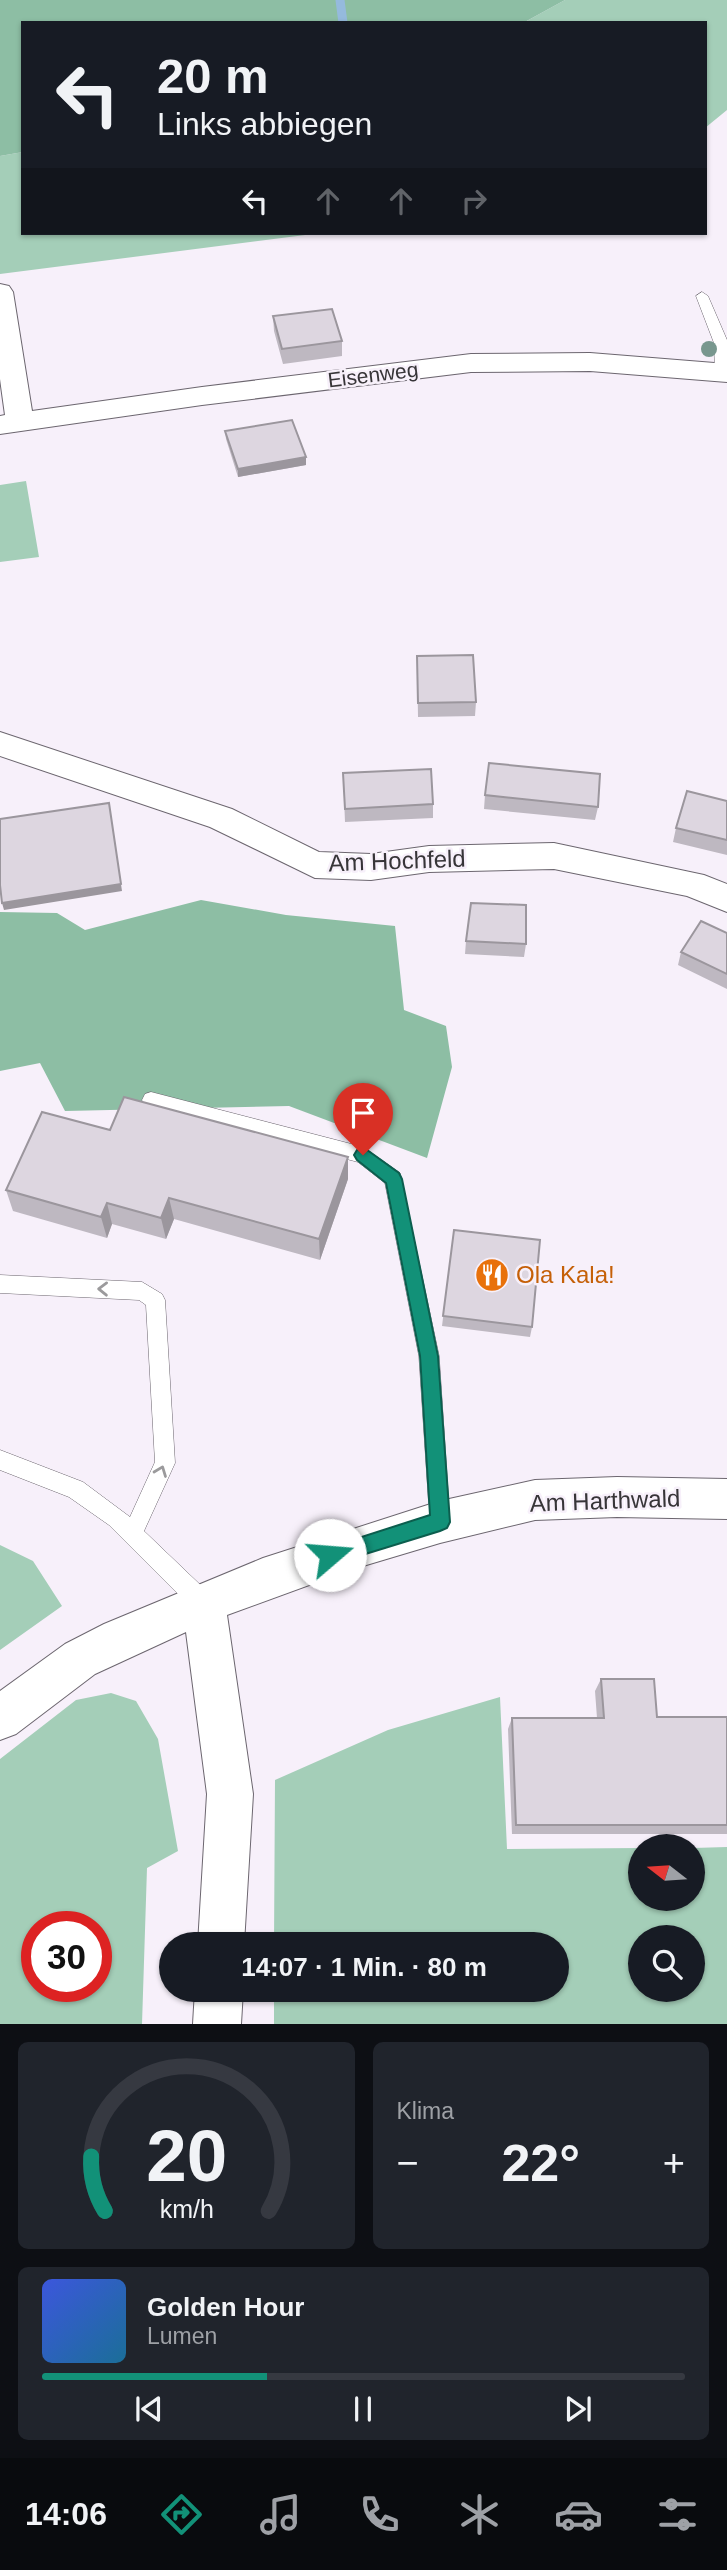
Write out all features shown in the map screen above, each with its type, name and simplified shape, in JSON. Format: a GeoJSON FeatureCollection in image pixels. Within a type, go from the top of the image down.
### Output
{"type":"FeatureCollection","features":[{"type":"Feature","properties":{"kind":"street","name":"Eisenweg"},"geometry":{"type":"LineString","coordinates":[[0,292],[10,423],[471,363],[590,362],[724,373]]}},
{"type":"Feature","properties":{"kind":"street","name":"Am Hochfeld"},"geometry":{"type":"LineString","coordinates":[[0,744],[221,818],[315,865],[371,867],[429,859],[554,856],[692,884],[727,899]]}},
{"type":"Feature","properties":{"kind":"street","name":"Am Harthwald"},"geometry":{"type":"LineString","coordinates":[[0,1718],[80,1659],[120,1639],[263,1579],[353,1548],[440,1522],[535,1500],[617,1497],[727,1499]]}},
{"type":"Feature","properties":{"kind":"street"},"geometry":{"type":"LineString","coordinates":[[204,1604],[230,1794],[222,1932]]}},
{"type":"Feature","properties":{"kind":"street"},"geometry":{"type":"LineString","coordinates":[[217,2024],[218,2002]]}},
{"type":"Feature","properties":{"kind":"lane"},"geometry":{"type":"LineString","coordinates":[[702,296],[721,334],[724,373]]}},
{"type":"Feature","properties":{"kind":"lane"},"geometry":{"type":"LineString","coordinates":[[151,1100],[363,1155],[393,1179],[429,1356],[440,1522]]}},
{"type":"Feature","properties":{"kind":"lane"},"geometry":{"type":"LineString","coordinates":[[0,1284],[142,1291],[155,1300],[165,1463],[132,1533]]}},
{"type":"Feature","properties":{"kind":"lane"},"geometry":{"type":"LineString","coordinates":[[0,1460],[76,1489],[132,1533],[204,1604]]}},
{"type":"Feature","properties":{"kind":"green space"},"geometry":{"type":"Polygon","coordinates":[[[0,0],[565,0],[527,21],[21,21],[21,152],[0,156],[0,0]]]}},
{"type":"Feature","properties":{"kind":"green space"},"geometry":{"type":"Polygon","coordinates":[[[565,0],[727,0],[727,110],[707,126],[707,21],[527,21],[565,0]]]}},
{"type":"Feature","properties":{"kind":"green space"},"geometry":{"type":"Polygon","coordinates":[[[21,152],[21,235],[305,235],[0,274],[0,156],[21,152]]]}},
{"type":"Feature","properties":{"kind":"green space"},"geometry":{"type":"Polygon","coordinates":[[[26,481],[39,557],[0,562],[0,485],[26,481]]]}},
{"type":"Feature","properties":{"kind":"green space"},"geometry":{"type":"Polygon","coordinates":[[[201,900],[286,915],[395,926],[404,1010],[446,1026],[452,1067],[427,1158],[289,1106],[65,1111],[40,1063],[0,1071],[0,912],[57,913],[85,930],[201,900]]]}},
{"type":"Feature","properties":{"kind":"green space"},"geometry":{"type":"Polygon","coordinates":[[[0,1545],[33,1561],[62,1606],[0,1650],[0,1545]]]}},
{"type":"Feature","properties":{"kind":"green space"},"geometry":{"type":"Polygon","coordinates":[[[111,1693],[136,1701],[158,1739],[178,1851],[147,1868],[142,2024],[0,2024],[0,1759],[76,1700],[111,1693]]]}},
{"type":"Feature","properties":{"kind":"green space"},"geometry":{"type":"Polygon","coordinates":[[[500,1697],[507,1849],[628,1848],[628,1911],[705,1911],[705,1848],[727,1847],[727,2024],[274,2024],[274,2002],[569,2002],[569,1932],[274,1932],[275,1780],[388,1730],[500,1697]]]}},
{"type":"Feature","properties":{"kind":"building"},"geometry":{"type":"Polygon","coordinates":[[[332,309],[342,341],[282,349],[273,316],[332,309]]]}},
{"type":"Feature","properties":{"kind":"building"},"geometry":{"type":"Polygon","coordinates":[[[292,420],[306,457],[238,469],[225,431],[292,420]]]}},
{"type":"Feature","properties":{"kind":"building"},"geometry":{"type":"Polygon","coordinates":[[[473,655],[476,702],[418,703],[417,656],[473,655]]]}},
{"type":"Feature","properties":{"kind":"building"},"geometry":{"type":"Polygon","coordinates":[[[489,763],[600,774],[598,807],[485,795],[489,763]]]}},
{"type":"Feature","properties":{"kind":"building"},"geometry":{"type":"Polygon","coordinates":[[[431,769],[433,804],[345,809],[343,773],[431,769]]]}},
{"type":"Feature","properties":{"kind":"building"},"geometry":{"type":"Polygon","coordinates":[[[687,791],[727,801],[727,840],[676,828],[687,791]]]}},
{"type":"Feature","properties":{"kind":"building"},"geometry":{"type":"Polygon","coordinates":[[[109,803],[121,884],[2,903],[0,819],[109,803]]]}},
{"type":"Feature","properties":{"kind":"building"},"geometry":{"type":"Polygon","coordinates":[[[471,903],[526,905],[526,944],[466,941],[471,903]]]}},
{"type":"Feature","properties":{"kind":"building"},"geometry":{"type":"Polygon","coordinates":[[[701,921],[727,933],[727,974],[681,952],[701,921]]]}},
{"type":"Feature","properties":{"kind":"building"},"geometry":{"type":"Polygon","coordinates":[[[124,1097],[348,1157],[319,1239],[169,1198],[161,1218],[107,1203],[101,1217],[6,1190],[42,1112],[110,1130],[124,1097]]]}},
{"type":"Feature","properties":{"kind":"building","name":"Ola Kala!"},"geometry":{"type":"Polygon","coordinates":[[[454,1230],[540,1240],[532,1327],[443,1316],[454,1230]]]}},
{"type":"Feature","properties":{"kind":"building"},"geometry":{"type":"Polygon","coordinates":[[[601,1679],[654,1679],[657,1717],[727,1717],[727,1825],[516,1825],[512,1718],[604,1718],[601,1679]]]}},
{"type":"Feature","properties":{"kind":"waterway"},"geometry":{"type":"LineString","coordinates":[[340,0],[343,21]]}},
{"type":"Feature","properties":{"kind":"place","name":"Ola Kala!"},"geometry":{"type":"Point","coordinates":[492,1275]}},
{"type":"Feature","properties":{"kind":"route"},"geometry":{"type":"LineString","coordinates":[[330,1555],[440,1522],[429,1356],[393,1179],[363,1155]]}}]}
